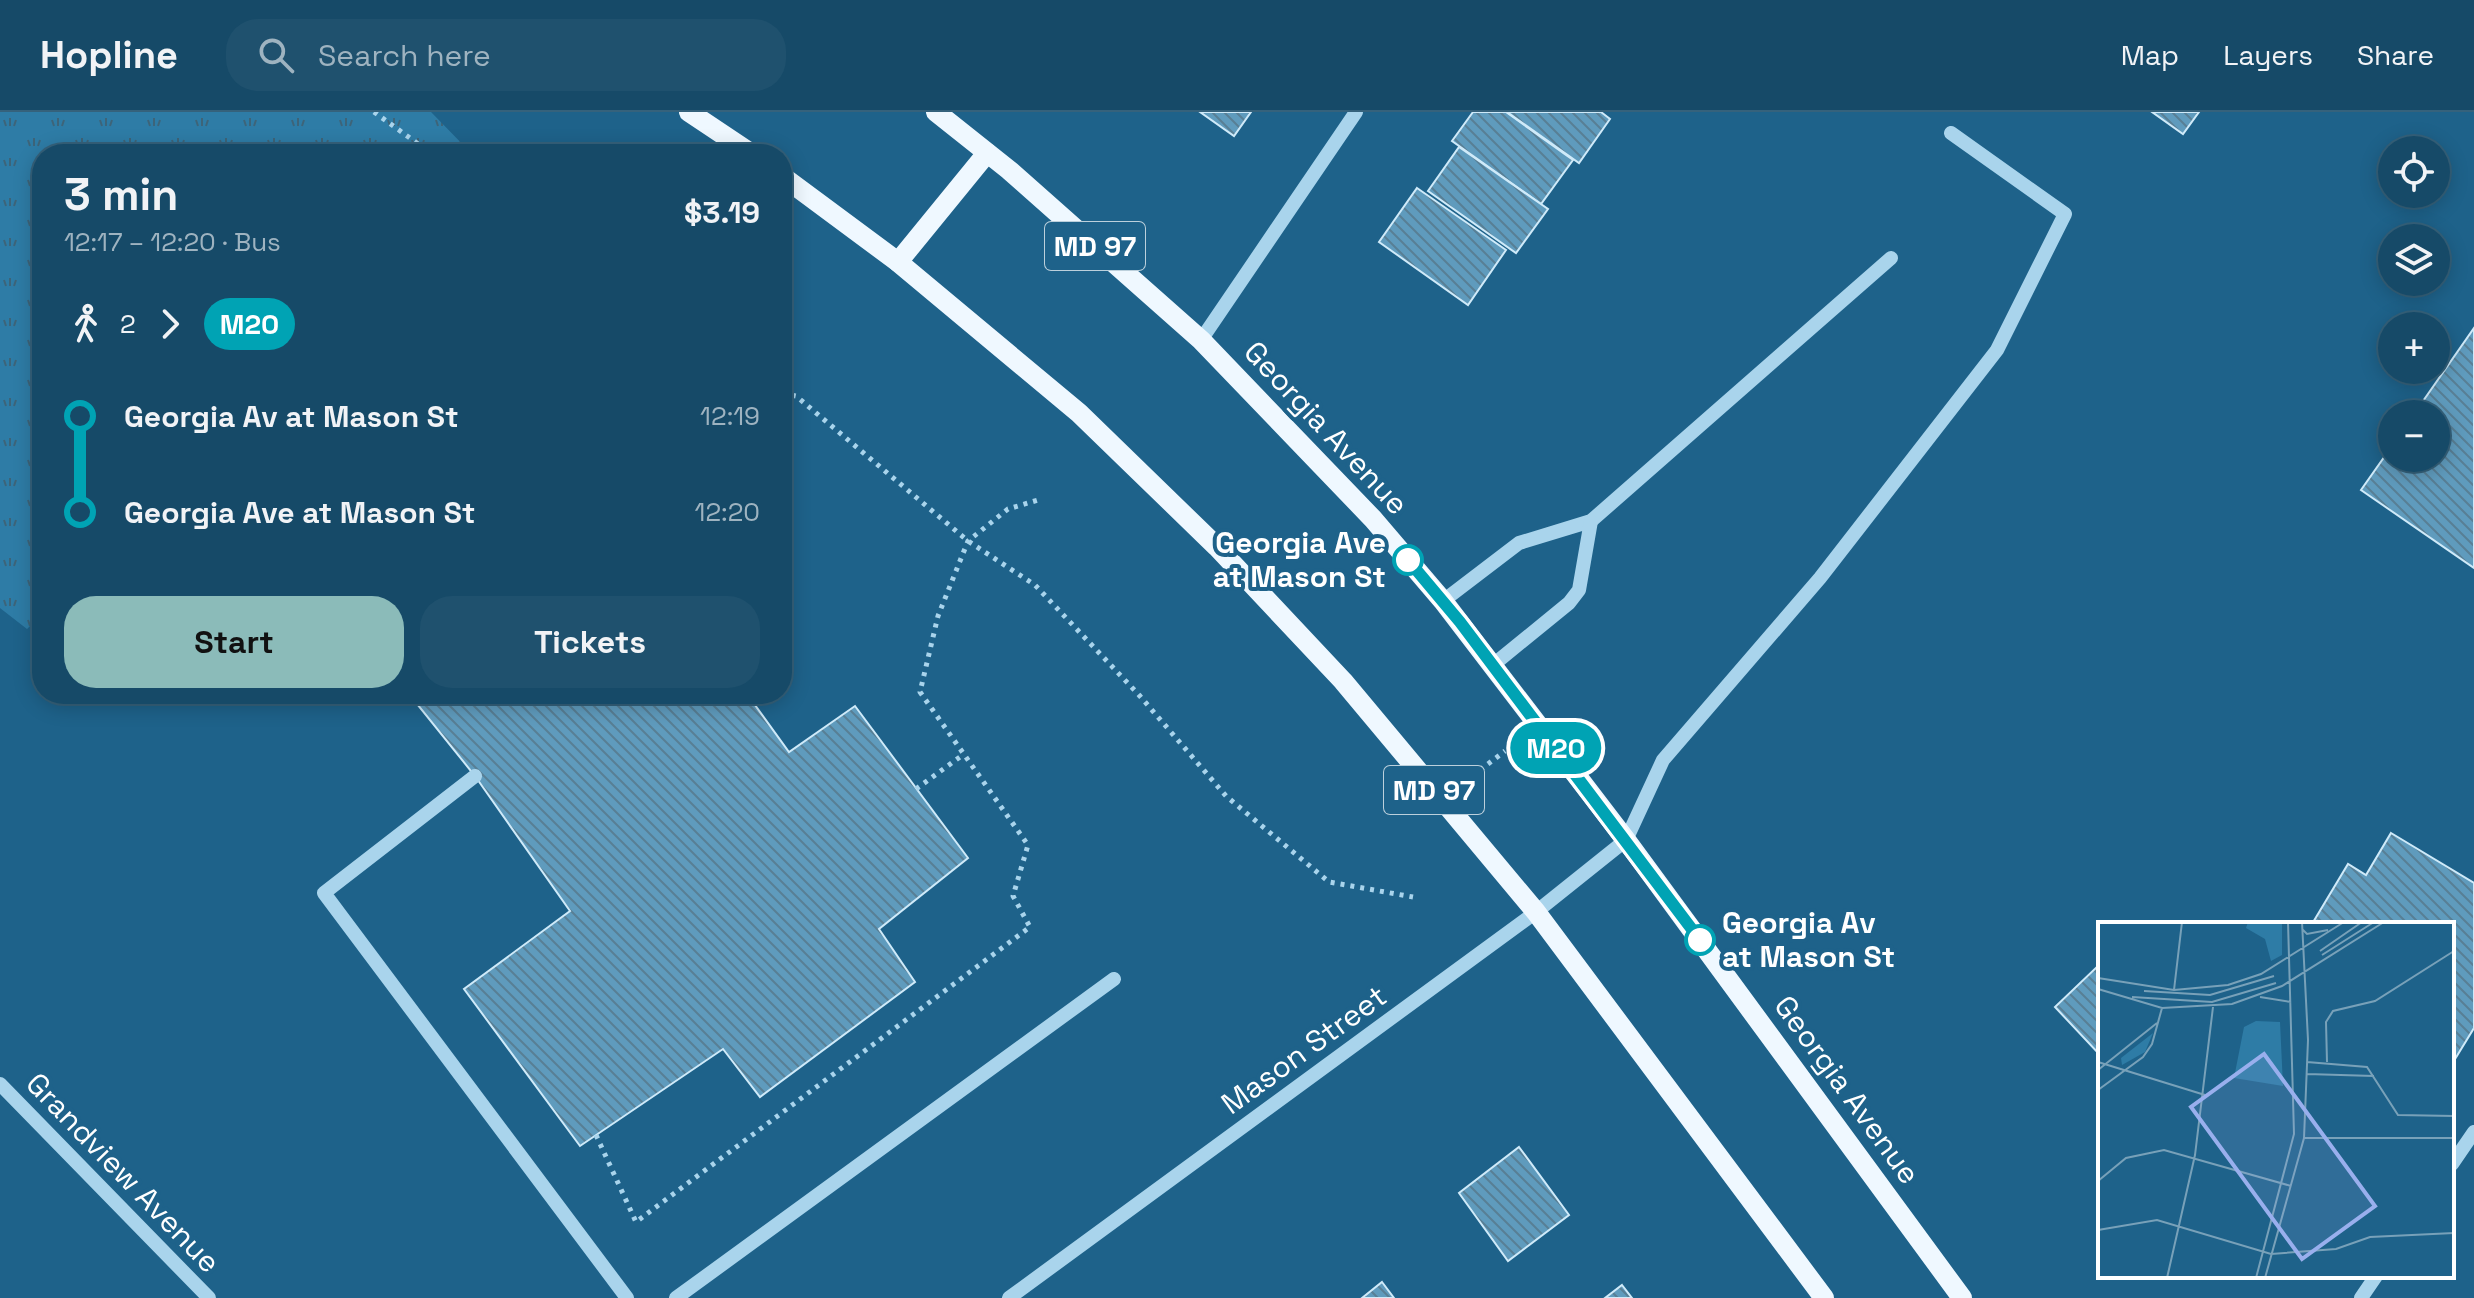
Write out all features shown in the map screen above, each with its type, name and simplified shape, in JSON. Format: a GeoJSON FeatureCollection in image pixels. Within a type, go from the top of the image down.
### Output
{"type":"FeatureCollection","features":[{"type":"Feature","properties":{"kind":"main road"},"geometry":{"type":"LineString","coordinates":[[689,112],[737,144]]}},
{"type":"Feature","properties":{"kind":"main road","name":"Georgia Avenue"},"geometry":{"type":"LineString","coordinates":[[936,112],[1201,340],[1373,519],[1443,601],[1626,840],[1962,1298]]}},
{"type":"Feature","properties":{"kind":"main road"},"geometry":{"type":"LineString","coordinates":[[898,262],[987,153]]}},
{"type":"Feature","properties":{"kind":"main road","name":"MD 97"},"geometry":{"type":"LineString","coordinates":[[792,183],[898,262],[1079,413],[1217,547],[1343,681],[1536,912],[1824,1298]]}},
{"type":"Feature","properties":{"kind":"street"},"geometry":{"type":"LineString","coordinates":[[1201,340],[1356,112]]}},
{"type":"Feature","properties":{"kind":"street"},"geometry":{"type":"LineString","coordinates":[[1626,840],[1663,760],[1820,578],[1997,350],[2065,214],[1951,133]]}},
{"type":"Feature","properties":{"kind":"street"},"geometry":{"type":"LineString","coordinates":[[1443,601],[1519,543],[1591,521],[1891,258]]}},
{"type":"Feature","properties":{"kind":"street"},"geometry":{"type":"LineString","coordinates":[[1493,665],[1569,603],[1579,590],[1591,521]]}},
{"type":"Feature","properties":{"kind":"street"},"geometry":{"type":"LineString","coordinates":[[475,776],[324,893],[627,1298]]}},
{"type":"Feature","properties":{"kind":"street","name":"Mason Street"},"geometry":{"type":"LineString","coordinates":[[1009,1298],[1536,912],[1626,840]]}},
{"type":"Feature","properties":{"kind":"street"},"geometry":{"type":"LineString","coordinates":[[676,1298],[1114,979]]}},
{"type":"Feature","properties":{"kind":"street","name":"Grandview Avenue"},"geometry":{"type":"LineString","coordinates":[[0,1084],[209,1298]]}},
{"type":"Feature","properties":{"kind":"street"},"geometry":{"type":"LineString","coordinates":[[2454,1161],[2474,1132]]}},
{"type":"Feature","properties":{"kind":"street"},"geometry":{"type":"LineString","coordinates":[[2361,1298],[2375,1278]]}},
{"type":"Feature","properties":{"kind":"path"},"geometry":{"type":"LineString","coordinates":[[374,112],[418,144]]}},
{"type":"Feature","properties":{"kind":"path"},"geometry":{"type":"LineString","coordinates":[[792,395],[968,541],[1035,585],[1139,695],[1226,796],[1329,882],[1413,897]]}},
{"type":"Feature","properties":{"kind":"path"},"geometry":{"type":"LineString","coordinates":[[596,1135],[636,1222],[1030,927],[1013,896],[1028,845],[920,692],[938,616],[968,541],[1008,509],[1038,500]]}},
{"type":"Feature","properties":{"kind":"path"},"geometry":{"type":"LineString","coordinates":[[1480,770],[1507,749]]}},
{"type":"Feature","properties":{"kind":"path"},"geometry":{"type":"LineString","coordinates":[[916,789],[964,754]]}},
{"type":"Feature","properties":{"kind":"green space"},"geometry":{"type":"Polygon","coordinates":[[[0,112],[431,112],[462,144],[32,144],[32,624],[27,629],[0,608],[0,112]]]}},
{"type":"Feature","properties":{"kind":"building"},"geometry":{"type":"Polygon","coordinates":[[[1200,112],[1251,112],[1234,136],[1200,112]]]}},
{"type":"Feature","properties":{"kind":"building"},"geometry":{"type":"Polygon","coordinates":[[[1473,112],[1506,112],[1573,160],[1541,204],[1452,141],[1473,112]]]}},
{"type":"Feature","properties":{"kind":"building"},"geometry":{"type":"Polygon","coordinates":[[[1507,112],[1601,112],[1610,119],[1579,163],[1507,112]]]}},
{"type":"Feature","properties":{"kind":"building"},"geometry":{"type":"Polygon","coordinates":[[[2152,112],[2199,112],[2183,134],[2152,112]]]}},
{"type":"Feature","properties":{"kind":"building"},"geometry":{"type":"Polygon","coordinates":[[[1459,147],[1548,209],[1516,253],[1428,191],[1459,147]]]}},
{"type":"Feature","properties":{"kind":"building"},"geometry":{"type":"Polygon","coordinates":[[[1417,188],[1506,250],[1468,305],[1379,242],[1417,188]]]}},
{"type":"Feature","properties":{"kind":"building"},"geometry":{"type":"Polygon","coordinates":[[[2474,328],[2474,568],[2361,490],[2378,466],[2378,472],[2450,472],[2450,400],[2424,400],[2435,384],[2450,384],[2450,362],[2474,328]]]}},
{"type":"Feature","properties":{"kind":"building"},"geometry":{"type":"Polygon","coordinates":[[[417,704],[754,704],[789,752],[855,706],[968,858],[879,929],[915,982],[760,1097],[723,1049],[580,1146],[464,989],[570,911],[475,776],[417,704]]]}},
{"type":"Feature","properties":{"kind":"building"},"geometry":{"type":"Polygon","coordinates":[[[2391,833],[2474,883],[2474,1028],[2454,1061],[2454,922],[2313,922],[2348,864],[2366,875],[2391,833]]]}},
{"type":"Feature","properties":{"kind":"building"},"geometry":{"type":"Polygon","coordinates":[[[2098,966],[2098,1053],[2055,1007],[2098,966]]]}},
{"type":"Feature","properties":{"kind":"building"},"geometry":{"type":"Polygon","coordinates":[[[1519,1147],[1569,1215],[1508,1261],[1459,1193],[1519,1147]]]}},
{"type":"Feature","properties":{"kind":"building"},"geometry":{"type":"Polygon","coordinates":[[[1382,1282],[1394,1298],[1362,1298],[1382,1282]]]}},
{"type":"Feature","properties":{"kind":"building"},"geometry":{"type":"Polygon","coordinates":[[[1622,1285],[1632,1298],[1605,1298],[1622,1285]]]}},
{"type":"Feature","properties":{"kind":"bus line","name":"M20"},"geometry":{"type":"LineString","coordinates":[[1408,560],[1460,622],[1700,940]]}},
{"type":"Feature","properties":{"kind":"place","name":"Georgia Ave at Mason St"},"geometry":{"type":"Point","coordinates":[1408,560]}},
{"type":"Feature","properties":{"kind":"place","name":"Georgia Av at Mason St"},"geometry":{"type":"Point","coordinates":[1700,940]}}]}
